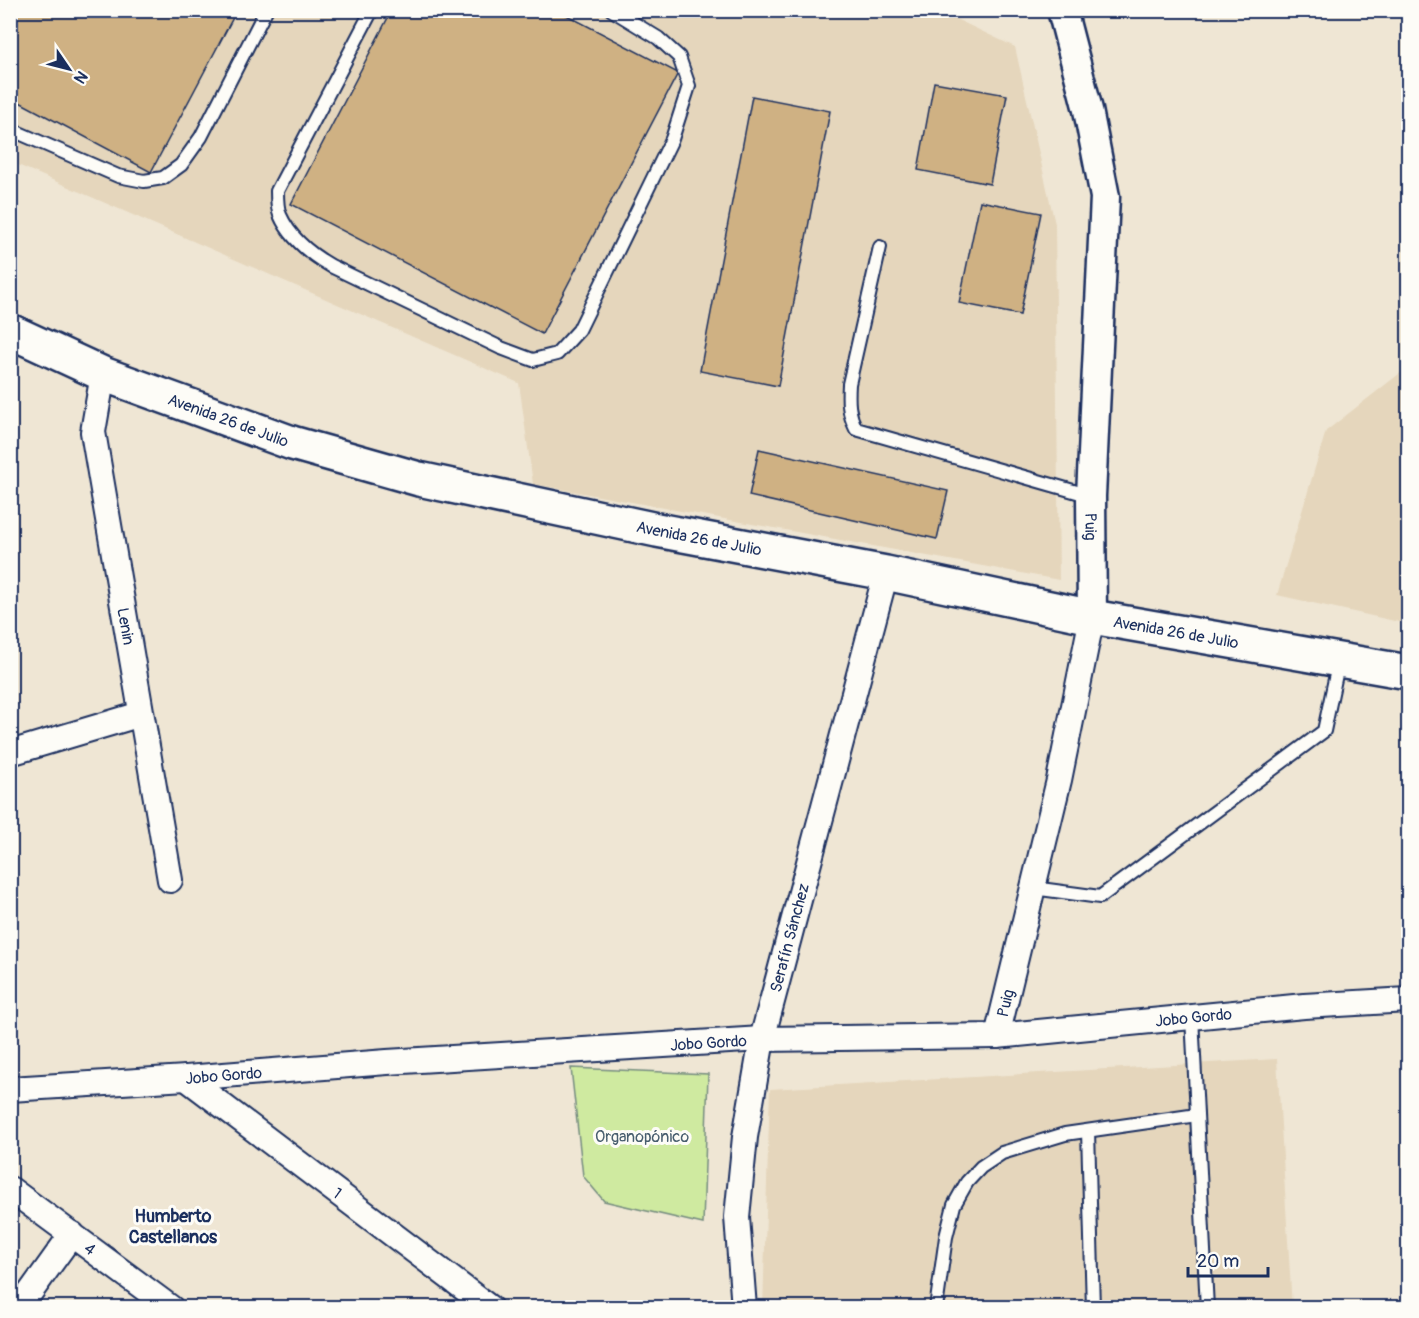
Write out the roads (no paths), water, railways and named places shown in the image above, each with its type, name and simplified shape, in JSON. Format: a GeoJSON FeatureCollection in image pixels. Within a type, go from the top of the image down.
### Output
{"type":"FeatureCollection","features":[{"type":"Feature","properties":{"kind":"main road","name":"Avenida 26 de Julio"},"geometry":{"type":"LineString","coordinates":[[10,331],[103,374],[292,443],[419,479],[657,530],[886,573],[1092,616],[1408,672]]}},
{"type":"Feature","properties":{"kind":"street","name":"Puig"},"geometry":{"type":"LineString","coordinates":[[997,1036],[1059,780],[1092,616],[1091,496],[1105,197],[1088,110],[1062,10]]}},
{"type":"Feature","properties":{"kind":"street","name":"Lenin"},"geometry":{"type":"LineString","coordinates":[[103,374],[93,432],[170,880]]}},
{"type":"Feature","properties":{"kind":"street","name":"Serafín Sánchez"},"geometry":{"type":"LineString","coordinates":[[744,1308],[737,1217],[745,1137],[762,1039],[886,573]]}},
{"type":"Feature","properties":{"kind":"street"},"geometry":{"type":"LineString","coordinates":[[10,753],[141,714]]}},
{"type":"Feature","properties":{"kind":"street","name":"Jobo Gordo"},"geometry":{"type":"LineString","coordinates":[[10,1089],[387,1062],[762,1039],[997,1036],[1304,1006],[1408,1000]]}},
{"type":"Feature","properties":{"kind":"street","name":"1"},"geometry":{"type":"LineString","coordinates":[[186,1078],[490,1308]]}},
{"type":"Feature","properties":{"kind":"street","name":"4"},"geometry":{"type":"LineString","coordinates":[[10,1189],[171,1308]]}},
{"type":"Feature","properties":{"kind":"street"},"geometry":{"type":"LineString","coordinates":[[19,1308],[72,1234]]}},
{"type":"Feature","properties":{"kind":"lane"},"geometry":{"type":"LineString","coordinates":[[10,129],[118,176],[144,181],[163,178],[181,165],[201,137],[266,10]]}},
{"type":"Feature","properties":{"kind":"lane"},"geometry":{"type":"LineString","coordinates":[[372,10],[277,191],[279,213],[291,233],[310,254],[501,348],[533,360],[557,354],[579,330],[672,139],[689,86],[679,57],[658,38],[611,11]]}},
{"type":"Feature","properties":{"kind":"lane"},"geometry":{"type":"LineString","coordinates":[[880,247],[849,384],[850,417],[856,429],[1091,496]]}},
{"type":"Feature","properties":{"kind":"lane"},"geometry":{"type":"LineString","coordinates":[[1033,888],[1100,897],[1324,731],[1340,660]]}},
{"type":"Feature","properties":{"kind":"lane"},"geometry":{"type":"LineString","coordinates":[[1192,1017],[1207,1308]]}},
{"type":"Feature","properties":{"kind":"lane"},"geometry":{"type":"LineString","coordinates":[[936,1308],[946,1237],[954,1205],[968,1182],[981,1167],[1002,1153],[1065,1134],[1197,1115]]}},
{"type":"Feature","properties":{"kind":"lane"},"geometry":{"type":"LineString","coordinates":[[1088,1131],[1093,1308]]}},
{"type":"Feature","properties":{"kind":"district","name":"Humberto Castellanos"},"geometry":{"type":"Point","coordinates":[173,1226]}},
{"type":"Feature","properties":{"kind":"park label","name":"Organopónico"},"geometry":{"type":"Point","coordinates":[642,1136]}}]}
